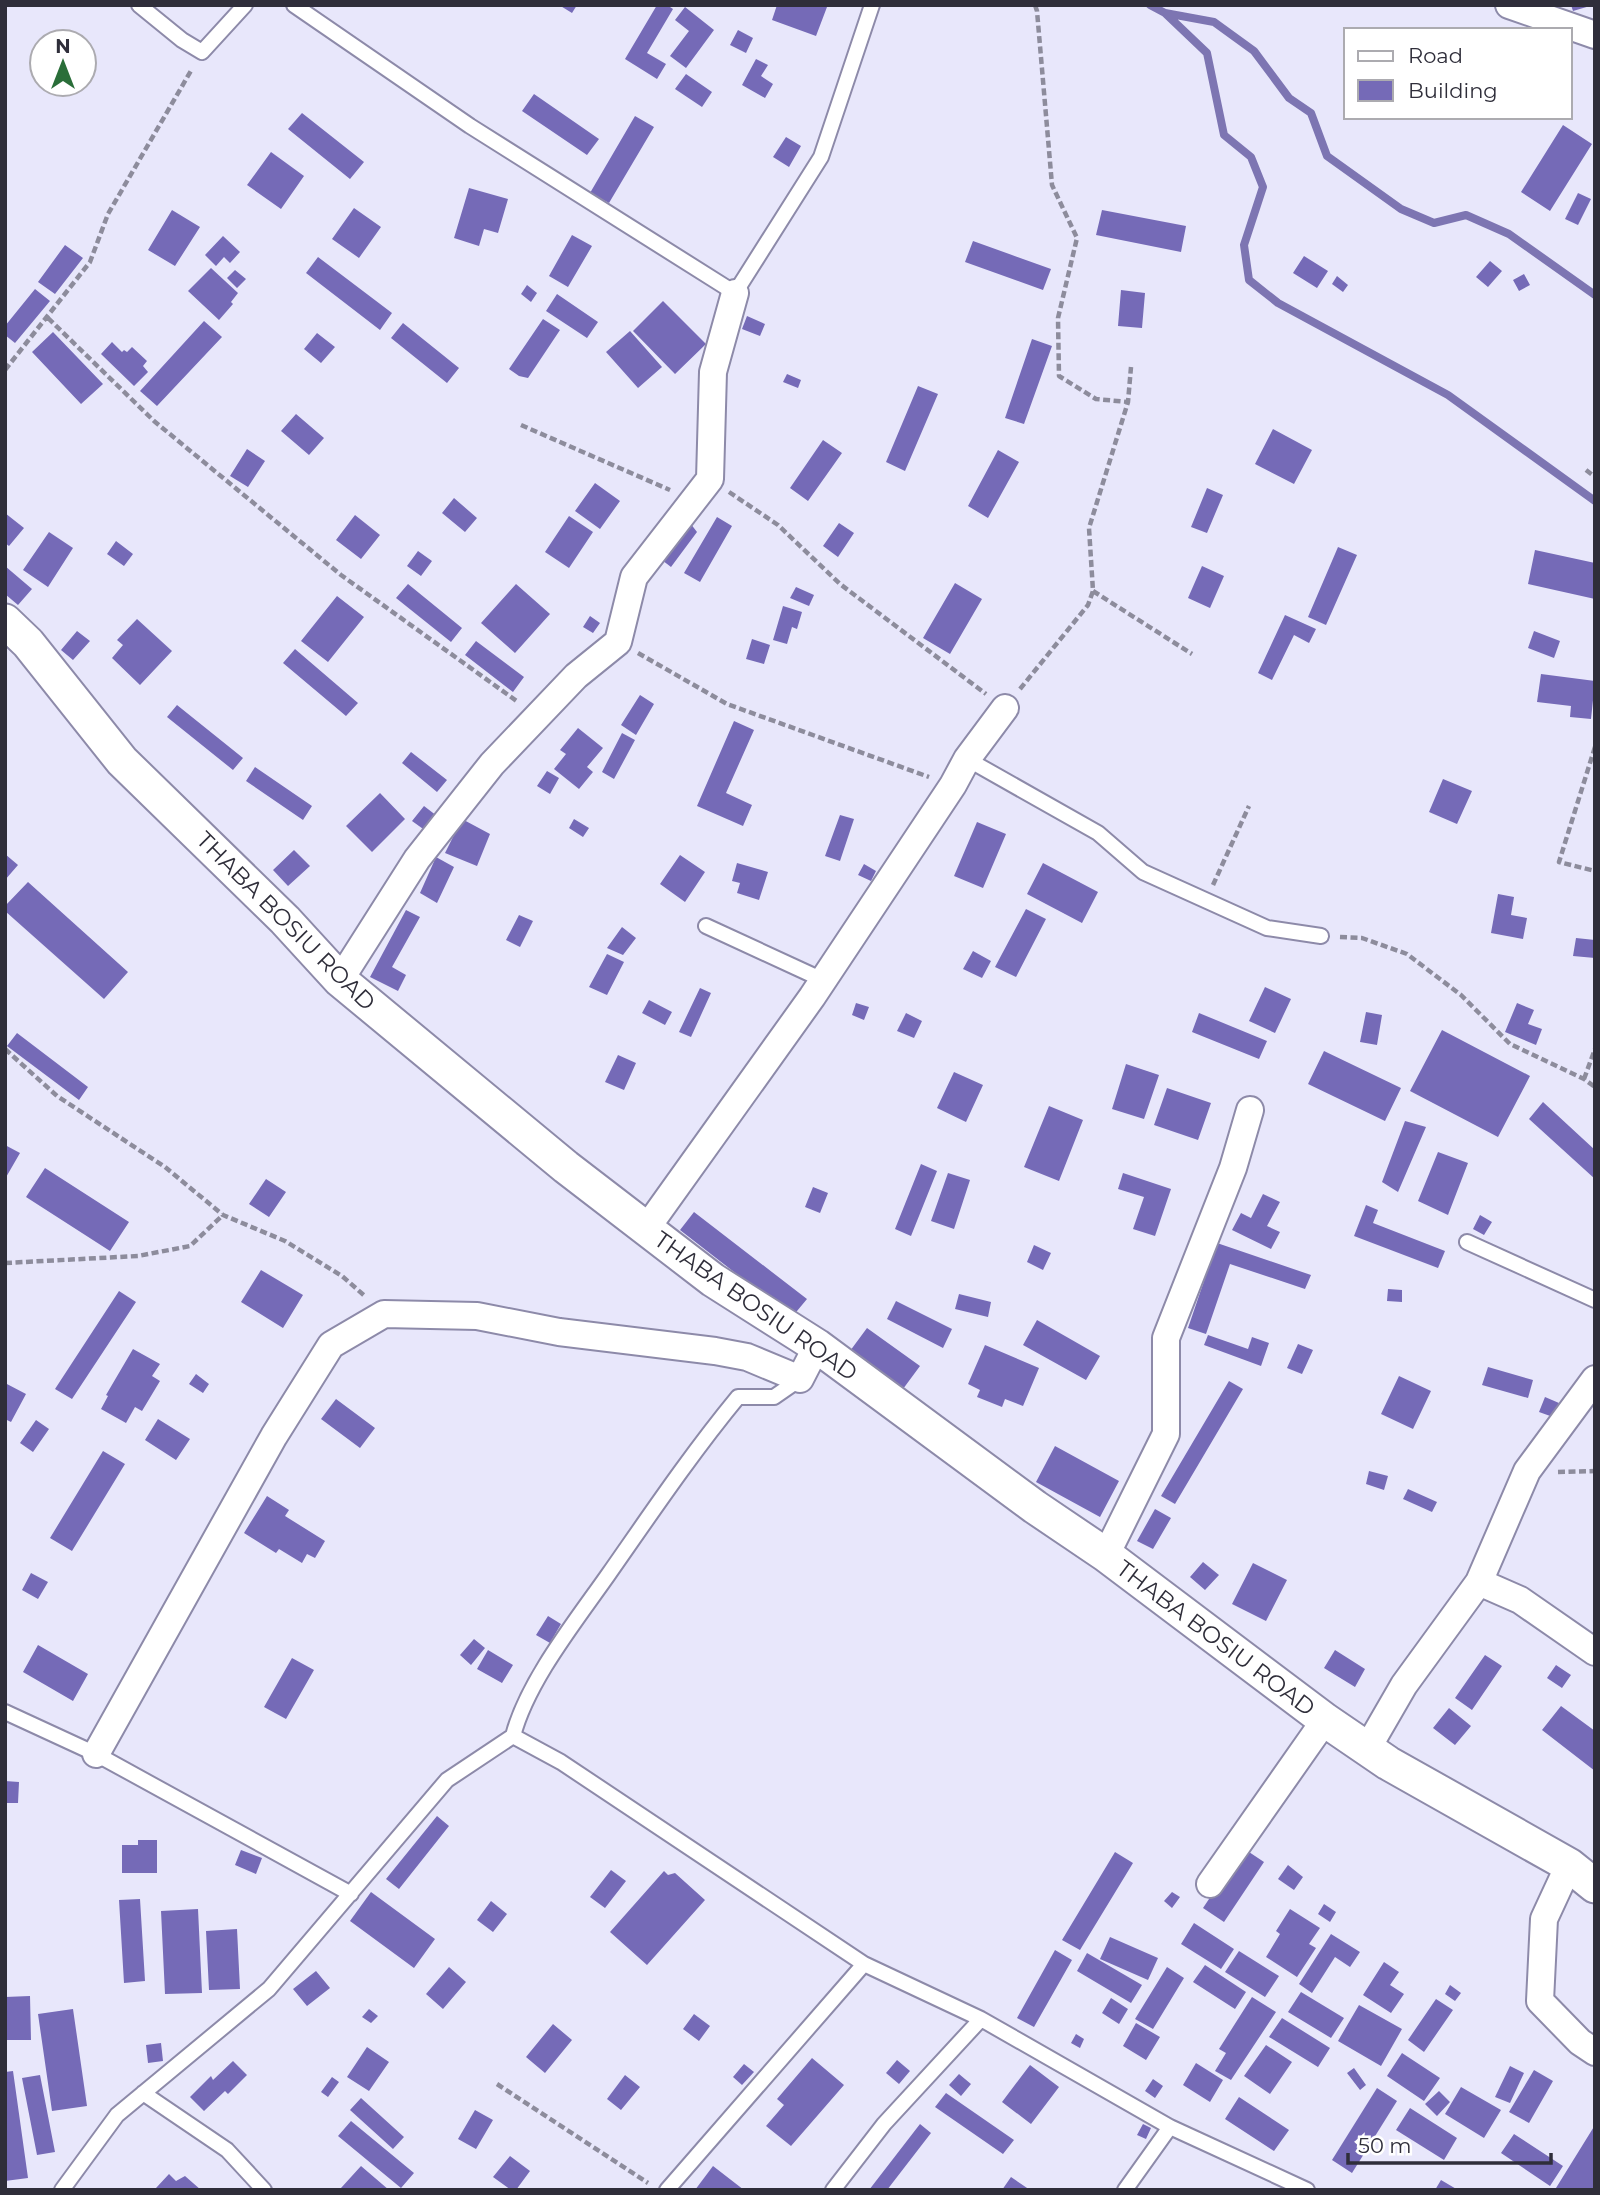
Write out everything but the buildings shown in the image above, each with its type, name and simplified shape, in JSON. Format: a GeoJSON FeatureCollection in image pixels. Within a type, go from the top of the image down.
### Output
{"type":"FeatureCollection","features":[{"type":"Feature","properties":{"kind":"street"},"geometry":{"type":"LineString","coordinates":[[1508,5],[1595,36]]}},
{"type":"Feature","properties":{"kind":"street"},"geometry":{"type":"LineString","coordinates":[[340,981],[417,859],[492,764],[576,676],[618,642],[635,577],[710,479],[713,372],[735,293]]}},
{"type":"Feature","properties":{"kind":"street","name":"THABA BOSIU ROAD"},"geometry":{"type":"LineString","coordinates":[[5,621],[27,643],[122,761],[285,920],[340,981],[566,1167],[713,1280],[817,1346],[1035,1507],[1106,1555],[1325,1720],[1388,1763],[1569,1865],[1595,1886]]}},
{"type":"Feature","properties":{"kind":"street"},"geometry":{"type":"LineString","coordinates":[[646,1229],[823,981],[953,785],[967,759],[1004,708]]}},
{"type":"Feature","properties":{"kind":"street"},"geometry":{"type":"LineString","coordinates":[[1106,1555],[1166,1434],[1166,1338],[1233,1168],[1250,1110]]}},
{"type":"Feature","properties":{"kind":"street"},"geometry":{"type":"LineString","coordinates":[[96,1754],[274,1436],[331,1345],[384,1314],[477,1316],[559,1332],[715,1351],[747,1357],[800,1379],[817,1346]]}},
{"type":"Feature","properties":{"kind":"street"},"geometry":{"type":"LineString","coordinates":[[1367,1749],[1404,1685],[1479,1582],[1527,1471],[1595,1379]]}},
{"type":"Feature","properties":{"kind":"street"},"geometry":{"type":"LineString","coordinates":[[1479,1582],[1520,1600],[1595,1652]]}},
{"type":"Feature","properties":{"kind":"street"},"geometry":{"type":"LineString","coordinates":[[1210,1884],[1325,1720]]}},
{"type":"Feature","properties":{"kind":"street"},"geometry":{"type":"LineString","coordinates":[[1569,1865],[1544,1919],[1540,2001],[1580,2042],[1595,2052]]}},
{"type":"Feature","properties":{"kind":"lane"},"geometry":{"type":"LineString","coordinates":[[139,5],[182,40],[202,52],[245,5]]}},
{"type":"Feature","properties":{"kind":"lane"},"geometry":{"type":"LineString","coordinates":[[294,5],[470,126],[735,293],[821,157],[872,5]]}},
{"type":"Feature","properties":{"kind":"lane"},"geometry":{"type":"LineString","coordinates":[[967,759],[1098,833],[1143,872],[1267,928],[1321,936]]}},
{"type":"Feature","properties":{"kind":"lane"},"geometry":{"type":"LineString","coordinates":[[706,926],[823,981]]}},
{"type":"Feature","properties":{"kind":"lane"},"geometry":{"type":"LineString","coordinates":[[1467,1242],[1595,1300]]}},
{"type":"Feature","properties":{"kind":"lane"},"geometry":{"type":"LineString","coordinates":[[62,2190],[117,2115],[269,1989],[447,1780],[513,1737],[519,1712],[565,1637],[704,1439],[738,1398],[774,1398],[800,1379]]}},
{"type":"Feature","properties":{"kind":"lane"},"geometry":{"type":"LineString","coordinates":[[5,1712],[96,1754],[351,1894]]}},
{"type":"Feature","properties":{"kind":"lane"},"geometry":{"type":"LineString","coordinates":[[513,1737],[561,1762],[864,1964],[981,2019],[1170,2127],[1307,2190]]}},
{"type":"Feature","properties":{"kind":"lane"},"geometry":{"type":"LineString","coordinates":[[667,2190],[864,1964]]}},
{"type":"Feature","properties":{"kind":"lane"},"geometry":{"type":"LineString","coordinates":[[833,2190],[884,2124],[981,2019]]}},
{"type":"Feature","properties":{"kind":"lane"},"geometry":{"type":"LineString","coordinates":[[144,2093],[227,2150],[264,2190]]}},
{"type":"Feature","properties":{"kind":"lane"},"geometry":{"type":"LineString","coordinates":[[1125,2190],[1170,2127]]}},
{"type":"Feature","properties":{"kind":"path"},"geometry":{"type":"LineString","coordinates":[[1035,5],[1052,184],[1077,238],[1058,318],[1059,376],[1096,399],[1128,402]]}},
{"type":"Feature","properties":{"kind":"path"},"geometry":{"type":"LineString","coordinates":[[5,370],[90,262],[108,214],[160,120],[202,52]]}},
{"type":"Feature","properties":{"kind":"path"},"geometry":{"type":"LineString","coordinates":[[48,318],[154,421],[341,575],[537,715]]}},
{"type":"Feature","properties":{"kind":"path"},"geometry":{"type":"LineString","coordinates":[[710,479],[778,525],[840,584],[1004,708],[1088,605],[1093,591],[1089,528],[1128,402],[1131,368]]}},
{"type":"Feature","properties":{"kind":"path"},"geometry":{"type":"LineString","coordinates":[[521,425],[693,501]]}},
{"type":"Feature","properties":{"kind":"path"},"geometry":{"type":"LineString","coordinates":[[1586,470],[1595,477]]}},
{"type":"Feature","properties":{"kind":"path"},"geometry":{"type":"LineString","coordinates":[[1093,591],[1192,654]]}},
{"type":"Feature","properties":{"kind":"path"},"geometry":{"type":"LineString","coordinates":[[618,642],[727,704],[953,785]]}},
{"type":"Feature","properties":{"kind":"path"},"geometry":{"type":"LineString","coordinates":[[1595,747],[1559,862],[1595,872]]}},
{"type":"Feature","properties":{"kind":"path"},"geometry":{"type":"LineString","coordinates":[[1205,902],[1249,806]]}},
{"type":"Feature","properties":{"kind":"path"},"geometry":{"type":"LineString","coordinates":[[1321,936],[1362,938],[1407,954],[1461,995],[1510,1044],[1584,1079],[1595,1087]]}},
{"type":"Feature","properties":{"kind":"path"},"geometry":{"type":"LineString","coordinates":[[5,1049],[57,1096],[165,1167],[223,1215],[285,1241],[342,1276],[384,1314]]}},
{"type":"Feature","properties":{"kind":"path"},"geometry":{"type":"LineString","coordinates":[[1584,1079],[1595,1049]]}},
{"type":"Feature","properties":{"kind":"path"},"geometry":{"type":"LineString","coordinates":[[5,1263],[138,1256],[190,1246],[223,1215]]}},
{"type":"Feature","properties":{"kind":"path"},"geometry":{"type":"LineString","coordinates":[[497,2084],[658,2190]]}},
{"type":"Feature","properties":{"kind":"waterway"},"geometry":{"type":"LineString","coordinates":[[1150,5],[1165,13],[1214,22],[1254,51],[1289,98],[1311,113],[1327,156],[1401,209],[1434,223],[1466,215],[1509,234],[1595,295]]}},
{"type":"Feature","properties":{"kind":"waterway"},"geometry":{"type":"LineString","coordinates":[[1165,13],[1207,53],[1224,135],[1251,157],[1263,187],[1244,245],[1249,280],[1278,303],[1448,395],[1595,501]]}}]}
